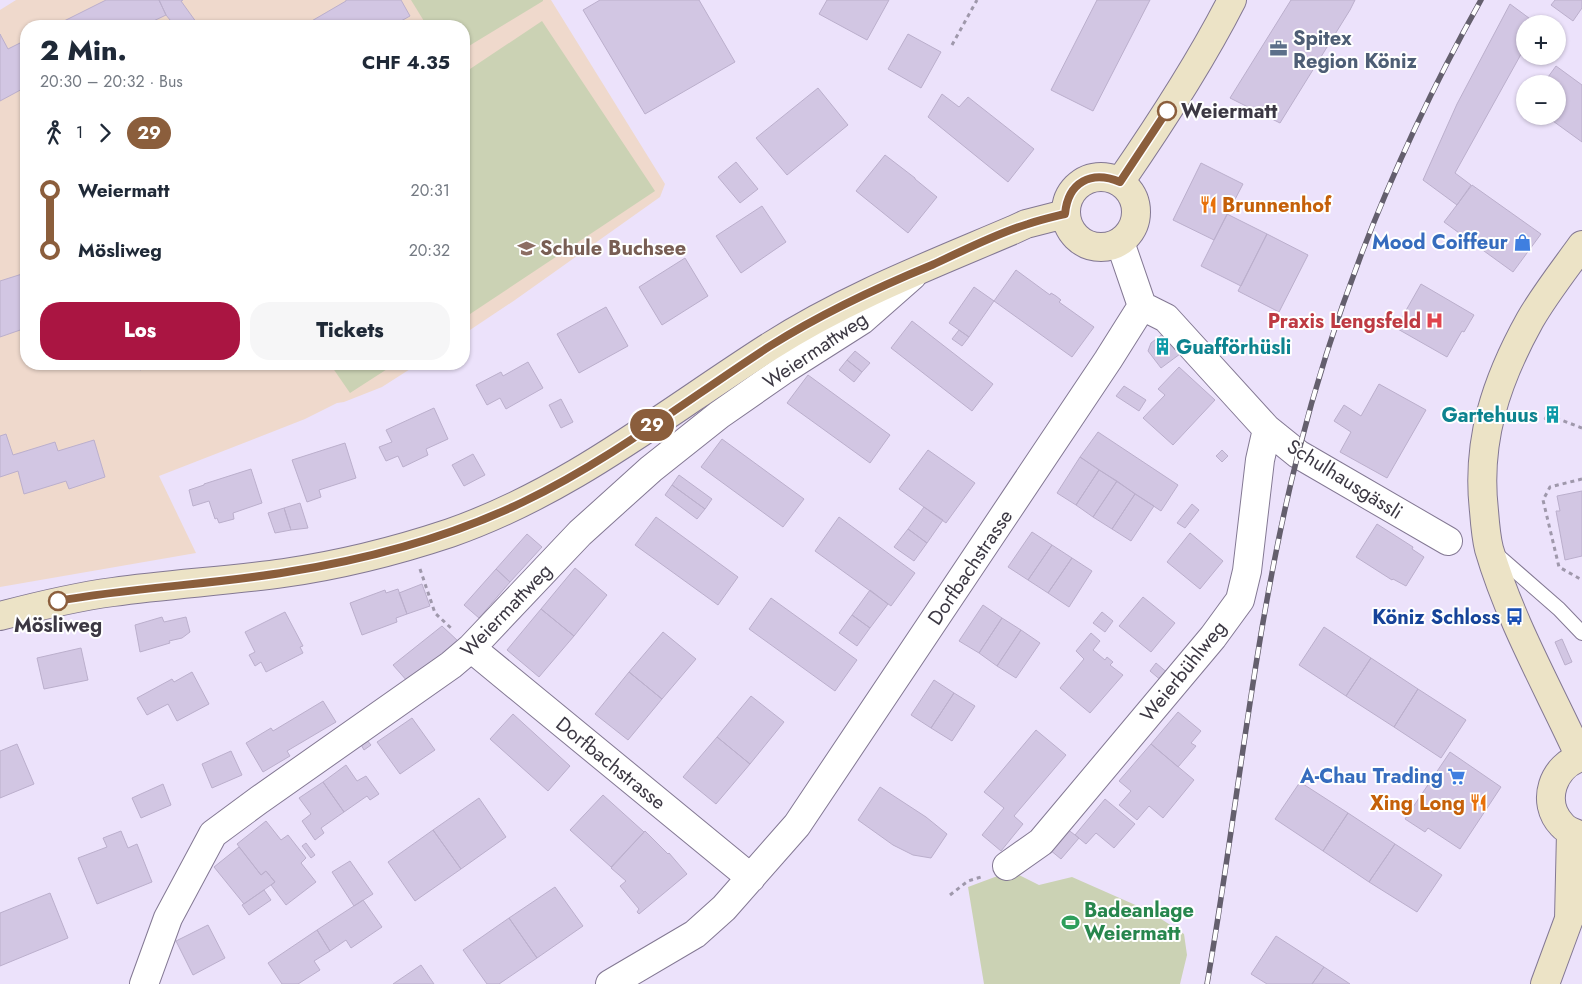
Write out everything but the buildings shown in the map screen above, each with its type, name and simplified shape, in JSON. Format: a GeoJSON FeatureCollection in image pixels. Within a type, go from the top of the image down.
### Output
{"type":"FeatureCollection","features":[{"type":"Feature","properties":{"kind":"street"},"geometry":{"type":"LineString","coordinates":[[1120,182],[1142,151],[1181,88],[1232,0]]}},
{"type":"Feature","properties":{"kind":"street"},"geometry":{"type":"LineString","coordinates":[[1098,176],[1120,182],[1134,200],[1136,212],[1128,234],[1120,242],[1110,246],[1089,246],[1080,241],[1067,224],[1065,214],[1066,203],[1070,193],[1078,185],[1098,176]]}},
{"type":"Feature","properties":{"kind":"street"},"geometry":{"type":"LineString","coordinates":[[0,616],[56,602],[108,593],[238,579],[304,569],[399,549],[451,532],[524,502],[566,480],[613,452],[771,345],[839,306],[1026,224],[1065,214]]}},
{"type":"Feature","properties":{"kind":"street"},"geometry":{"type":"LineString","coordinates":[[1120,242],[1142,306]]}},
{"type":"Feature","properties":{"kind":"street"},"geometry":{"type":"LineString","coordinates":[[1545,984],[1575,910],[1576,834],[1562,824],[1555,815],[1551,803],[1551,792],[1554,780],[1560,770],[1569,762],[1581,757],[1514,617],[1489,548],[1481,484],[1483,453],[1490,419],[1501,382],[1531,319],[1582,245]]}},
{"type":"Feature","properties":{"kind":"street","name":"Weiermattweg"},"geometry":{"type":"LineString","coordinates":[[144,984],[168,918],[213,834],[451,665],[471,648],[580,533],[652,469],[734,405],[785,369],[862,320],[918,270]]}},
{"type":"Feature","properties":{"kind":"street","name":"Schulhausgässli"},"geometry":{"type":"LineString","coordinates":[[1142,306],[1166,318],[1267,429],[1298,454],[1448,541]]}},
{"type":"Feature","properties":{"kind":"street","name":"Dorfbachstrasse"},"geometry":{"type":"LineString","coordinates":[[610,984],[695,934],[724,908],[797,825],[1108,360],[1142,306]]}},
{"type":"Feature","properties":{"kind":"street","name":"Weierbühlweg"},"geometry":{"type":"LineString","coordinates":[[1007,866],[1041,842],[1213,637],[1240,600],[1248,571],[1260,460],[1267,429]]}},
{"type":"Feature","properties":{"kind":"street","name":"Dorfbachstrasse"},"geometry":{"type":"LineString","coordinates":[[471,648],[751,878]]}},
{"type":"Feature","properties":{"kind":"lane"},"geometry":{"type":"LineString","coordinates":[[1489,548],[1559,609],[1582,633]]}},
{"type":"Feature","properties":{"kind":"path"},"geometry":{"type":"LineString","coordinates":[[952,45],[977,0]]}},
{"type":"Feature","properties":{"kind":"path"},"geometry":{"type":"LineString","coordinates":[[1556,418],[1582,428]]}},
{"type":"Feature","properties":{"kind":"path"},"geometry":{"type":"LineString","coordinates":[[1582,479],[1550,486],[1543,500],[1559,567],[1582,580]]}},
{"type":"Feature","properties":{"kind":"path"},"geometry":{"type":"LineString","coordinates":[[418,562],[434,613],[471,648]]}},
{"type":"Feature","properties":{"kind":"path"},"geometry":{"type":"LineString","coordinates":[[950,895],[968,881]]}},
{"type":"Feature","properties":{"kind":"shaded area","name":"Schule Buchsee"},"geometry":{"type":"Polygon","coordinates":[[[16,0],[551,0],[665,184],[660,197],[470,330],[470,20],[20,20],[20,370],[409,370],[382,387],[337,403],[305,419],[159,476],[196,553],[0,587],[0,10],[16,0]]]}},
{"type":"Feature","properties":{"kind":"green space"},"geometry":{"type":"Polygon","coordinates":[[[411,0],[543,0],[470,45],[470,20],[423,20],[411,0]]]}},
{"type":"Feature","properties":{"kind":"green space"},"geometry":{"type":"Polygon","coordinates":[[[542,21],[655,191],[470,314],[470,69],[542,21]]]}},
{"type":"Feature","properties":{"kind":"green space"},"geometry":{"type":"Polygon","coordinates":[[[334,370],[386,370],[350,393],[334,370]]]}},
{"type":"Feature","properties":{"kind":"green space","name":"Badeanlage Weiermatt"},"geometry":{"type":"Polygon","coordinates":[[[1011,871],[1039,885],[1072,877],[1149,911],[1184,934],[1187,955],[1180,984],[984,984],[968,887],[1011,871]]]}},
{"type":"Feature","properties":{"kind":"railway"},"geometry":{"type":"LineString","coordinates":[[1207,984],[1270,585],[1298,454],[1314,395],[1332,336],[1374,221],[1424,109],[1481,0]]}},
{"type":"Feature","properties":{"kind":"bus line","name":"29"},"geometry":{"type":"LineString","coordinates":[[58,601],[117,591],[285,573],[399,549],[491,517],[566,480],[613,452],[771,345],[839,306],[1026,224],[1065,214],[1066,203],[1070,193],[1088,179],[1098,176],[1120,182],[1167,111]]}},
{"type":"Feature","properties":{"kind":"place","name":"Spitex Region Köniz"},"geometry":{"type":"Point","coordinates":[1279,49]}},
{"type":"Feature","properties":{"kind":"place","name":"Weiermatt"},"geometry":{"type":"Point","coordinates":[1167,111]}},
{"type":"Feature","properties":{"kind":"place","name":"Brunnenhof"},"geometry":{"type":"Point","coordinates":[1208,205]}},
{"type":"Feature","properties":{"kind":"place","name":"Mood Coiffeur"},"geometry":{"type":"Point","coordinates":[1522,242]}},
{"type":"Feature","properties":{"kind":"place","name":"Schule Buchsee"},"geometry":{"type":"Point","coordinates":[526,248]}},
{"type":"Feature","properties":{"kind":"place","name":"Praxis Lengsfeld"},"geometry":{"type":"Point","coordinates":[1435,321]}},
{"type":"Feature","properties":{"kind":"place","name":"Guafförhüsli"},"geometry":{"type":"Point","coordinates":[1162,347]}},
{"type":"Feature","properties":{"kind":"place","name":"Gartehuus"},"geometry":{"type":"Point","coordinates":[1552,415]}},
{"type":"Feature","properties":{"kind":"place","name":"Mösliweg"},"geometry":{"type":"Point","coordinates":[58,601]}},
{"type":"Feature","properties":{"kind":"place","name":"Köniz Schloss"},"geometry":{"type":"Point","coordinates":[1514,617]}},
{"type":"Feature","properties":{"kind":"place","name":"A-Chau Trading"},"geometry":{"type":"Point","coordinates":[1457,776]}},
{"type":"Feature","properties":{"kind":"place","name":"Xing Long"},"geometry":{"type":"Point","coordinates":[1479,803]}},
{"type":"Feature","properties":{"kind":"place","name":"Badeanlage Weiermatt"},"geometry":{"type":"Point","coordinates":[1070,922]}}]}
